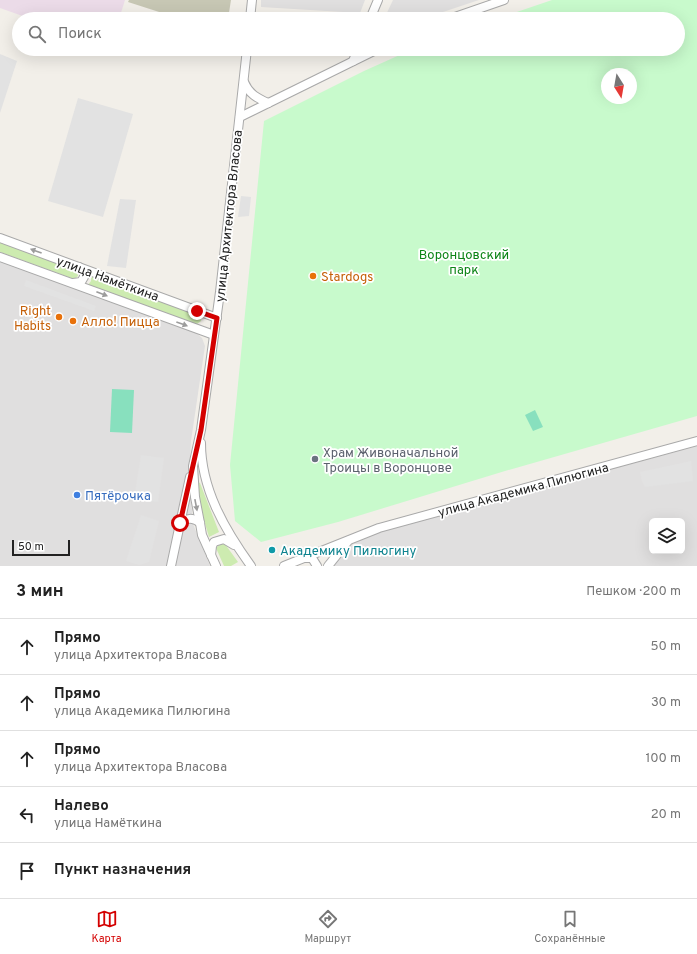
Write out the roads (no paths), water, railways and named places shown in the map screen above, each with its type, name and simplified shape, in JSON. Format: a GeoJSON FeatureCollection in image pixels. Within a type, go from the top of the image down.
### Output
{"type":"FeatureCollection","features":[{"type":"Feature","properties":{"kind":"street"},"geometry":{"type":"LineString","coordinates":[[251,12],[252,0]]}},
{"type":"Feature","properties":{"kind":"street"},"geometry":{"type":"LineString","coordinates":[[373,12],[378,0]]}},
{"type":"Feature","properties":{"kind":"street"},"geometry":{"type":"LineString","coordinates":[[469,12],[504,0]]}},
{"type":"Feature","properties":{"kind":"street","name":"улица Архитектора Власова"},"geometry":{"type":"LineString","coordinates":[[201,430],[217,318],[246,56]]}},
{"type":"Feature","properties":{"kind":"street"},"geometry":{"type":"LineString","coordinates":[[353,60],[355,56]]}},
{"type":"Feature","properties":{"kind":"street"},"geometry":{"type":"LineString","coordinates":[[240,117],[362,56]]}},
{"type":"Feature","properties":{"kind":"street"},"geometry":{"type":"LineString","coordinates":[[244,81],[248,90],[254,96],[268,103]]}},
{"type":"Feature","properties":{"kind":"street","name":"улица Намёткина"},"geometry":{"type":"LineString","coordinates":[[0,238],[217,318]]}},
{"type":"Feature","properties":{"kind":"street","name":"улица Намёткина"},"geometry":{"type":"LineString","coordinates":[[0,257],[214,335]]}},
{"type":"Feature","properties":{"kind":"street"},"geometry":{"type":"LineString","coordinates":[[72,283],[81,282],[84,277],[84,271],[79,267]]}},
{"type":"Feature","properties":{"kind":"street"},"geometry":{"type":"LineString","coordinates":[[171,566],[201,430]]}},
{"type":"Feature","properties":{"kind":"street"},"geometry":{"type":"LineString","coordinates":[[201,430],[203,466],[207,483],[218,512],[236,546],[251,566]]}},
{"type":"Feature","properties":{"kind":"street","name":"улица Академика Пилюгина"},"geometry":{"type":"LineString","coordinates":[[284,566],[386,526],[697,442]]}},
{"type":"Feature","properties":{"kind":"street"},"geometry":{"type":"LineString","coordinates":[[193,466],[195,498],[200,523],[211,558],[216,566]]}},
{"type":"Feature","properties":{"kind":"street"},"geometry":{"type":"LineString","coordinates":[[180,523],[186,518],[194,518],[200,523]]}},
{"type":"Feature","properties":{"kind":"street"},"geometry":{"type":"LineString","coordinates":[[211,558],[211,550],[214,542],[224,539],[236,546]]}},
{"type":"Feature","properties":{"kind":"street","name":"улица Академика Пилюгина"},"geometry":{"type":"LineString","coordinates":[[328,566],[350,539]]}},
{"type":"Feature","properties":{"kind":"street"},"geometry":{"type":"LineString","coordinates":[[299,559],[312,558],[317,566]]}},
{"type":"Feature","properties":{"kind":"place","name":"Stardogs"},"geometry":{"type":"Point","coordinates":[313,276]}},
{"type":"Feature","properties":{"kind":"place","name":"Right Habits"},"geometry":{"type":"Point","coordinates":[59,317]}},
{"type":"Feature","properties":{"kind":"place","name":"Алло! Пицца"},"geometry":{"type":"Point","coordinates":[73,321]}},
{"type":"Feature","properties":{"kind":"place","name":"Храм Живоначальной Троицы в Воронцове"},"geometry":{"type":"Point","coordinates":[315,459]}},
{"type":"Feature","properties":{"kind":"place","name":"Пятёрочка"},"geometry":{"type":"Point","coordinates":[77,495]}},
{"type":"Feature","properties":{"kind":"place","name":"Академику Пилюгину"},"geometry":{"type":"Point","coordinates":[272,550]}},
{"type":"Feature","properties":{"kind":"park label","name":"Воронцовский парк"},"geometry":{"type":"Point","coordinates":[464,262]}}]}
